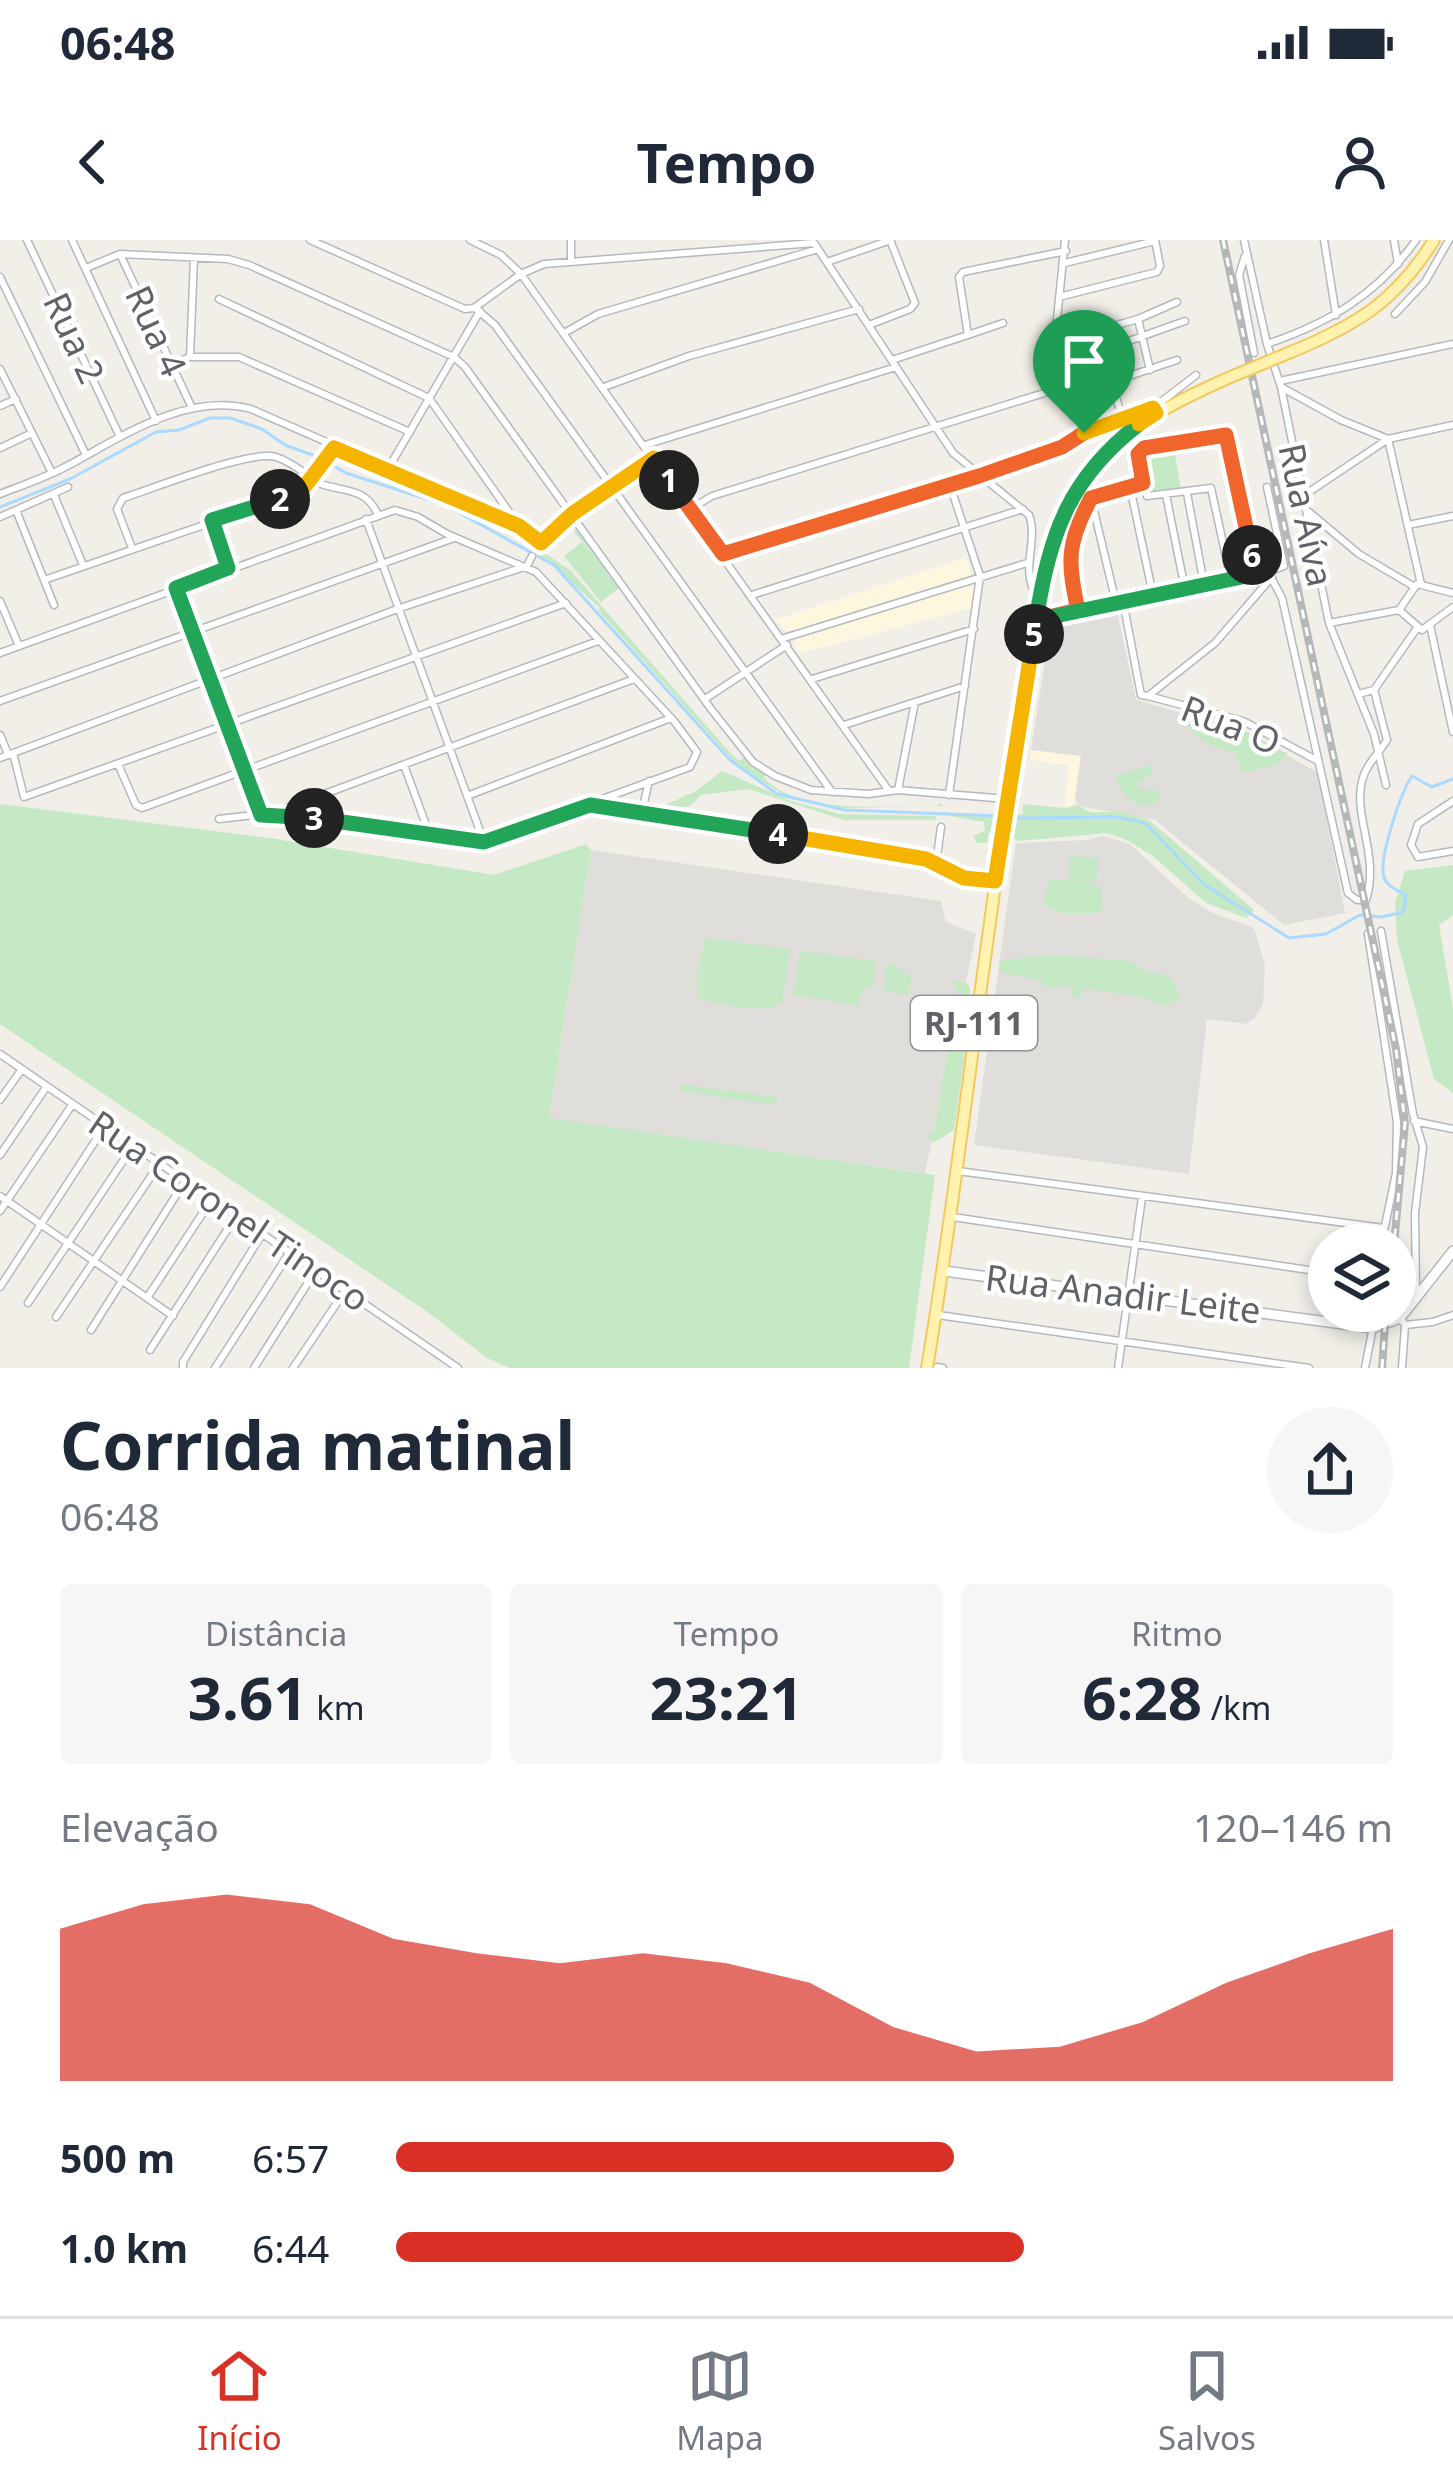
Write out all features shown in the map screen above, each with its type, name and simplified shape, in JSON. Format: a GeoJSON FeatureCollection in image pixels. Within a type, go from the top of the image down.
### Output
{"type":"FeatureCollection","features":[{"type":"Feature","properties":{"kind":"main road","name":"RJ-111"},"geometry":{"type":"LineString","coordinates":[[927,1368],[1006,802],[1055,532],[1075,491],[1107,451],[1155,410],[1348,328],[1400,286],[1434,240]]}},
{"type":"Feature","properties":{"kind":"main road"},"geometry":{"type":"LineString","coordinates":[[1416,1298],[1453,1252]]}},
{"type":"Feature","properties":{"kind":"main road","name":"Rua Anadir Leite"},"geometry":{"type":"LineString","coordinates":[[944,1270],[1308,1319]]}},
{"type":"Feature","properties":{"kind":"street","name":"Rua 2"},"geometry":{"type":"LineString","coordinates":[[27,240],[120,437]]}},
{"type":"Feature","properties":{"kind":"street"},"geometry":{"type":"LineString","coordinates":[[72,240],[156,421]]}},
{"type":"Feature","properties":{"kind":"street"},"geometry":{"type":"LineString","coordinates":[[310,240],[454,307],[477,310],[496,326],[832,792]]}},
{"type":"Feature","properties":{"kind":"street"},"geometry":{"type":"LineString","coordinates":[[470,240],[501,255],[521,274],[893,790]]}},
{"type":"Feature","properties":{"kind":"street"},"geometry":{"type":"LineString","coordinates":[[571,240],[572,262]]}},
{"type":"Feature","properties":{"kind":"street"},"geometry":{"type":"LineString","coordinates":[[857,240],[863,249]]}},
{"type":"Feature","properties":{"kind":"street"},"geometry":{"type":"LineString","coordinates":[[827,262],[890,240],[915,303],[869,326]]}},
{"type":"Feature","properties":{"kind":"street"},"geometry":{"type":"LineString","coordinates":[[1065,240],[1058,342],[1084,433]]}},
{"type":"Feature","properties":{"kind":"street","name":"Rua Aíva"},"geometry":{"type":"LineString","coordinates":[[1244,240],[1267,344],[1281,384],[1329,623],[1358,694],[1386,784]]}},
{"type":"Feature","properties":{"kind":"street"},"geometry":{"type":"LineString","coordinates":[[1324,240],[1336,315]]}},
{"type":"Feature","properties":{"kind":"street"},"geometry":{"type":"LineString","coordinates":[[1394,240],[1398,263]]}},
{"type":"Feature","properties":{"kind":"street"},"geometry":{"type":"LineString","coordinates":[[1267,344],[1336,315],[1373,290],[1416,240]]}},
{"type":"Feature","properties":{"kind":"street"},"geometry":{"type":"LineString","coordinates":[[1395,314],[1425,282],[1449,240]]}},
{"type":"Feature","properties":{"kind":"street"},"geometry":{"type":"LineString","coordinates":[[1059,297],[1157,272],[1160,266],[1155,241],[1063,263]]}},
{"type":"Feature","properties":{"kind":"street"},"geometry":{"type":"LineString","coordinates":[[565,332],[598,314],[815,244]]}},
{"type":"Feature","properties":{"kind":"street"},"geometry":{"type":"LineString","coordinates":[[388,469],[477,310],[521,274],[544,264],[815,244]]}},
{"type":"Feature","properties":{"kind":"street"},"geometry":{"type":"LineString","coordinates":[[815,244],[953,453],[1024,509],[1033,527],[1027,563],[1031,587],[1040,598]]}},
{"type":"Feature","properties":{"kind":"street"},"geometry":{"type":"LineString","coordinates":[[968,335],[960,274],[1066,251]]}},
{"type":"Feature","properties":{"kind":"street"},"geometry":{"type":"LineString","coordinates":[[1247,253],[1239,275],[1254,353]]}},
{"type":"Feature","properties":{"kind":"street"},"geometry":{"type":"LineString","coordinates":[[86,268],[120,254],[249,265],[454,357],[572,514],[704,705],[753,762],[792,785],[832,792],[893,790],[1006,802]]}},
{"type":"Feature","properties":{"kind":"street","name":"Rua 4"},"geometry":{"type":"LineString","coordinates":[[120,254],[192,408]]}},
{"type":"Feature","properties":{"kind":"street"},"geometry":{"type":"LineString","coordinates":[[190,357],[194,257]]}},
{"type":"Feature","properties":{"kind":"street"},"geometry":{"type":"LineString","coordinates":[[0,277],[86,455]]}},
{"type":"Feature","properties":{"kind":"street"},"geometry":{"type":"LineString","coordinates":[[219,298],[429,398],[519,526],[540,544],[572,514],[654,458]]}},
{"type":"Feature","properties":{"kind":"street"},"geometry":{"type":"LineString","coordinates":[[1058,342],[1138,319],[1177,302]]}},
{"type":"Feature","properties":{"kind":"street"},"geometry":{"type":"LineString","coordinates":[[604,388],[689,356],[859,309]]}},
{"type":"Feature","properties":{"kind":"street"},"geometry":{"type":"LineString","coordinates":[[1138,319],[1150,370]]}},
{"type":"Feature","properties":{"kind":"street"},"geometry":{"type":"LineString","coordinates":[[1064,364],[1185,321]]}},
{"type":"Feature","properties":{"kind":"street"},"geometry":{"type":"LineString","coordinates":[[644,445],[894,364],[1003,323]]}},
{"type":"Feature","properties":{"kind":"street"},"geometry":{"type":"LineString","coordinates":[[1281,384],[1453,344]]}},
{"type":"Feature","properties":{"kind":"street"},"geometry":{"type":"LineString","coordinates":[[1102,352],[1122,417]]}},
{"type":"Feature","properties":{"kind":"street"},"geometry":{"type":"LineString","coordinates":[[173,364],[190,357],[239,357],[410,432]]}},
{"type":"Feature","properties":{"kind":"street"},"geometry":{"type":"LineString","coordinates":[[1111,382],[1177,359]]}},
{"type":"Feature","properties":{"kind":"street"},"geometry":{"type":"LineString","coordinates":[[0,369],[52,474]]}},
{"type":"Feature","properties":{"kind":"street"},"geometry":{"type":"LineString","coordinates":[[723,554],[1062,447],[1122,417],[1155,410],[1196,376]]}},
{"type":"Feature","properties":{"kind":"street"},"geometry":{"type":"LineString","coordinates":[[1281,384],[1341,420],[1388,439]]}},
{"type":"Feature","properties":{"kind":"street"},"geometry":{"type":"LineString","coordinates":[[690,509],[712,496],[1070,385]]}},
{"type":"Feature","properties":{"kind":"street"},"geometry":{"type":"LineString","coordinates":[[0,406],[16,399]]}},
{"type":"Feature","properties":{"kind":"street"},"geometry":{"type":"LineString","coordinates":[[0,494],[52,474],[156,421],[216,403],[251,409],[331,451],[388,469],[519,526]]}},
{"type":"Feature","properties":{"kind":"street"},"geometry":{"type":"LineString","coordinates":[[1303,496],[1388,439],[1453,424]]}},
{"type":"Feature","properties":{"kind":"street"},"geometry":{"type":"LineString","coordinates":[[0,448],[32,433]]}},
{"type":"Feature","properties":{"kind":"street"},"geometry":{"type":"LineString","coordinates":[[1231,580],[1211,488],[1146,494],[1139,452],[1226,435],[1256,574]]}},
{"type":"Feature","properties":{"kind":"street"},"geometry":{"type":"LineString","coordinates":[[1329,623],[1399,610],[1417,585],[1388,439]]}},
{"type":"Feature","properties":{"kind":"street"},"geometry":{"type":"LineString","coordinates":[[44,580],[297,493],[314,478],[331,451]]}},
{"type":"Feature","properties":{"kind":"street"},"geometry":{"type":"LineString","coordinates":[[132,548],[118,515],[123,498],[259,455],[276,457],[314,478],[347,487],[366,497],[378,515]]}},
{"type":"Feature","properties":{"kind":"street"},"geometry":{"type":"LineString","coordinates":[[1091,498],[1143,483]]}},
{"type":"Feature","properties":{"kind":"street"},"geometry":{"type":"LineString","coordinates":[[949,795],[980,576],[950,485]]}},
{"type":"Feature","properties":{"kind":"street"},"geometry":{"type":"LineString","coordinates":[[0,517],[68,487]]}},
{"type":"Feature","properties":{"kind":"street"},"geometry":{"type":"LineString","coordinates":[[1130,487],[1153,596]]}},
{"type":"Feature","properties":{"kind":"street"},"geometry":{"type":"LineString","coordinates":[[1091,498],[1141,695],[1151,694],[1216,643],[1270,574],[1284,566],[1267,487]]}},
{"type":"Feature","properties":{"kind":"street"},"geometry":{"type":"LineString","coordinates":[[1187,493],[1204,585]]}},
{"type":"Feature","properties":{"kind":"street"},"geometry":{"type":"LineString","coordinates":[[54,494],[83,566]]}},
{"type":"Feature","properties":{"kind":"street"},"geometry":{"type":"LineString","coordinates":[[1166,495],[1185,589]]}},
{"type":"Feature","properties":{"kind":"street"},"geometry":{"type":"LineString","coordinates":[[1078,610],[1068,555],[1091,498]]}},
{"type":"Feature","properties":{"kind":"street"},"geometry":{"type":"LineString","coordinates":[[752,595],[1024,509]]}},
{"type":"Feature","properties":{"kind":"street"},"geometry":{"type":"LineString","coordinates":[[16,510],[54,605]]}},
{"type":"Feature","properties":{"kind":"street"},"geometry":{"type":"LineString","coordinates":[[0,653],[395,510],[527,566],[671,718],[695,746],[697,759],[690,767],[484,842],[272,813]]}},
{"type":"Feature","properties":{"kind":"street"},"geometry":{"type":"LineString","coordinates":[[1306,510],[1359,554],[1417,585],[1453,592]]}},
{"type":"Feature","properties":{"kind":"street"},"geometry":{"type":"LineString","coordinates":[[1408,525],[1453,516]]}},
{"type":"Feature","properties":{"kind":"street"},"geometry":{"type":"LineString","coordinates":[[366,519],[484,842]]}},
{"type":"Feature","properties":{"kind":"street"},"geometry":{"type":"LineString","coordinates":[[212,520],[228,568]]}},
{"type":"Feature","properties":{"kind":"street"},"geometry":{"type":"LineString","coordinates":[[0,701],[455,537]]}},
{"type":"Feature","properties":{"kind":"street"},"geometry":{"type":"LineString","coordinates":[[7,755],[400,608],[527,566],[532,556]]}},
{"type":"Feature","properties":{"kind":"street"},"geometry":{"type":"LineString","coordinates":[[704,705],[785,642],[1027,563]]}},
{"type":"Feature","properties":{"kind":"street"},"geometry":{"type":"LineString","coordinates":[[1036,620],[1270,574]]}},
{"type":"Feature","properties":{"kind":"street"},"geometry":{"type":"LineString","coordinates":[[1270,574],[1282,598],[1348,893],[1358,900],[1366,900],[1371,883],[1360,788],[1387,740],[1375,690]]}},
{"type":"Feature","properties":{"kind":"street"},"geometry":{"type":"LineString","coordinates":[[176,588],[261,815]]}},
{"type":"Feature","properties":{"kind":"street"},"geometry":{"type":"LineString","coordinates":[[0,602],[19,646]]}},
{"type":"Feature","properties":{"kind":"street"},"geometry":{"type":"LineString","coordinates":[[0,735],[24,796],[566,603]]}},
{"type":"Feature","properties":{"kind":"street"},"geometry":{"type":"LineString","coordinates":[[1358,694],[1375,690],[1417,628],[1430,625],[1453,607]]}},
{"type":"Feature","properties":{"kind":"street"},"geometry":{"type":"LineString","coordinates":[[1399,610],[1417,628]]}},
{"type":"Feature","properties":{"kind":"street"},"geometry":{"type":"LineString","coordinates":[[1430,625],[1453,732]]}},
{"type":"Feature","properties":{"kind":"street"},"geometry":{"type":"LineString","coordinates":[[812,679],[974,629]]}},
{"type":"Feature","properties":{"kind":"street"},"geometry":{"type":"LineString","coordinates":[[118,764],[136,805],[142,808],[598,640]]}},
{"type":"Feature","properties":{"kind":"street"},"geometry":{"type":"LineString","coordinates":[[1442,679],[1453,676]]}},
{"type":"Feature","properties":{"kind":"street"},"geometry":{"type":"LineString","coordinates":[[219,819],[272,813],[634,679]]}},
{"type":"Feature","properties":{"kind":"street"},"geometry":{"type":"LineString","coordinates":[[844,725],[965,686]]}},
{"type":"Feature","properties":{"kind":"street","name":"Rua O"},"geometry":{"type":"LineString","coordinates":[[1151,694],[1243,721],[1320,762]]}},
{"type":"Feature","properties":{"kind":"street"},"geometry":{"type":"LineString","coordinates":[[893,790],[915,702]]}},
{"type":"Feature","properties":{"kind":"street"},"geometry":{"type":"LineString","coordinates":[[467,796],[671,718]]}},
{"type":"Feature","properties":{"kind":"street"},"geometry":{"type":"LineString","coordinates":[[404,765],[429,833]]}},
{"type":"Feature","properties":{"kind":"street"},"geometry":{"type":"LineString","coordinates":[[642,811],[649,782]]}},
{"type":"Feature","properties":{"kind":"street"},"geometry":{"type":"LineString","coordinates":[[1453,801],[1414,830],[1411,845],[1415,855],[1453,851]]}},
{"type":"Feature","properties":{"kind":"street"},"geometry":{"type":"LineString","coordinates":[[590,805],[936,864],[964,878],[995,881]]}},
{"type":"Feature","properties":{"kind":"street"},"geometry":{"type":"LineString","coordinates":[[936,864],[941,826]]}},
{"type":"Feature","properties":{"kind":"street"},"geometry":{"type":"LineString","coordinates":[[1381,931],[1412,1119],[1423,1147],[1415,1224]]}},
{"type":"Feature","properties":{"kind":"street"},"geometry":{"type":"LineString","coordinates":[[1368,934],[1397,1122],[1396,1173],[1384,1224]]}},
{"type":"Feature","properties":{"kind":"street","name":"Rua Coronel Tinoco"},"geometry":{"type":"LineString","coordinates":[[0,1054],[458,1368]]}},
{"type":"Feature","properties":{"kind":"street"},"geometry":{"type":"LineString","coordinates":[[0,1100],[22,1069]]}},
{"type":"Feature","properties":{"kind":"street"},"geometry":{"type":"LineString","coordinates":[[0,1156],[47,1086]]}},
{"type":"Feature","properties":{"kind":"street"},"geometry":{"type":"LineString","coordinates":[[0,1211],[4,1198],[73,1104]]}},
{"type":"Feature","properties":{"kind":"street"},"geometry":{"type":"LineString","coordinates":[[1412,1119],[1453,1129]]}},
{"type":"Feature","properties":{"kind":"street"},"geometry":{"type":"LineString","coordinates":[[0,1287],[105,1126]]}},
{"type":"Feature","properties":{"kind":"street"},"geometry":{"type":"LineString","coordinates":[[28,1303],[134,1145]]}},
{"type":"Feature","properties":{"kind":"street"},"geometry":{"type":"LineString","coordinates":[[56,1317],[160,1163]]}},
{"type":"Feature","properties":{"kind":"street"},"geometry":{"type":"LineString","coordinates":[[955,1171],[1352,1224]]}},
{"type":"Feature","properties":{"kind":"street"},"geometry":{"type":"LineString","coordinates":[[91,1330],[185,1181]]}},
{"type":"Feature","properties":{"kind":"street"},"geometry":{"type":"LineString","coordinates":[[1118,1368],[1142,1197]]}},
{"type":"Feature","properties":{"kind":"street"},"geometry":{"type":"LineString","coordinates":[[4,1198],[172,1316]]}},
{"type":"Feature","properties":{"kind":"street"},"geometry":{"type":"LineString","coordinates":[[147,1298],[212,1199]]}},
{"type":"Feature","properties":{"kind":"street"},"geometry":{"type":"LineString","coordinates":[[150,1350],[236,1216]]}},
{"type":"Feature","properties":{"kind":"street"},"geometry":{"type":"LineString","coordinates":[[950,1217],[1308,1270]]}},
{"type":"Feature","properties":{"kind":"street"},"geometry":{"type":"LineString","coordinates":[[183,1368],[262,1234]]}},
{"type":"Feature","properties":{"kind":"street"},"geometry":{"type":"LineString","coordinates":[[215,1368],[290,1252]]}},
{"type":"Feature","properties":{"kind":"street"},"geometry":{"type":"LineString","coordinates":[[254,1368],[316,1270]]}},
{"type":"Feature","properties":{"kind":"street"},"geometry":{"type":"LineString","coordinates":[[307,1368],[295,1365],[345,1290]]}},
{"type":"Feature","properties":{"kind":"street"},"geometry":{"type":"LineString","coordinates":[[936,1315],[1309,1368]]}},
{"type":"Feature","properties":{"kind":"street"},"geometry":{"type":"LineString","coordinates":[[1416,1322],[1453,1315]]}},
{"type":"Feature","properties":{"kind":"street"},"geometry":{"type":"LineString","coordinates":[[1365,1368],[1372,1332]]}},
{"type":"Feature","properties":{"kind":"street"},"geometry":{"type":"LineString","coordinates":[[1402,1368],[1403,1332]]}},
{"type":"Feature","properties":{"kind":"street"},"geometry":{"type":"LineString","coordinates":[[930,1352],[939,1368]]}},
{"type":"Feature","properties":{"kind":"shaded area"},"geometry":{"type":"Polygon","coordinates":[[[966,557],[972,576],[787,632],[775,620],[966,557]]]}},
{"type":"Feature","properties":{"kind":"shaded area"},"geometry":{"type":"Polygon","coordinates":[[[975,584],[973,608],[800,653],[793,643],[796,639],[975,584]]]}},
{"type":"Feature","properties":{"kind":"shaded area"},"geometry":{"type":"Polygon","coordinates":[[[1117,611],[1136,700],[1243,730],[1318,773],[1345,913],[1284,925],[1155,820],[1079,806],[1075,798],[1081,756],[1031,750],[1051,625],[1117,611]]]}},
{"type":"Feature","properties":{"kind":"shaded area"},"geometry":{"type":"Polygon","coordinates":[[[1031,750],[1081,756],[1073,807],[1065,806],[1069,765],[1030,760],[1031,750]]]}},
{"type":"Feature","properties":{"kind":"shaded area"},"geometry":{"type":"Polygon","coordinates":[[[1103,836],[1130,844],[1187,897],[1213,913],[1254,928],[1265,965],[1263,1004],[1254,1019],[1245,1024],[1207,1019],[1189,1174],[974,1145],[1016,843],[1103,836]]]}},
{"type":"Feature","properties":{"kind":"shaded area"},"geometry":{"type":"Polygon","coordinates":[[[591,850],[941,901],[946,922],[976,934],[925,1173],[549,1119],[591,850]]]}},
{"type":"Feature","properties":{"kind":"green space"},"geometry":{"type":"Polygon","coordinates":[[[1173,444],[1181,489],[1149,492],[1146,450],[1173,444]]]}},
{"type":"Feature","properties":{"kind":"green space"},"geometry":{"type":"Polygon","coordinates":[[[582,522],[609,561],[605,570],[619,588],[601,602],[564,556],[582,542],[602,564],[575,533],[576,523],[582,522]]]}},
{"type":"Feature","properties":{"kind":"green space"},"geometry":{"type":"Polygon","coordinates":[[[541,555],[571,571],[732,755],[740,761],[745,756],[780,790],[821,803],[784,795],[738,766],[600,608],[541,555]]]}},
{"type":"Feature","properties":{"kind":"green space"},"geometry":{"type":"Polygon","coordinates":[[[1188,713],[1243,730],[1288,754],[1275,765],[1243,773],[1235,753],[1210,745],[1188,726],[1188,713]]]}},
{"type":"Feature","properties":{"kind":"green space"},"geometry":{"type":"Polygon","coordinates":[[[1150,765],[1153,773],[1136,784],[1146,791],[1155,789],[1160,798],[1141,806],[1126,796],[1114,776],[1150,765]]]}},
{"type":"Feature","properties":{"kind":"green space"},"geometry":{"type":"Polygon","coordinates":[[[722,771],[791,801],[840,814],[936,816],[935,820],[844,820],[748,789],[701,795],[690,806],[662,811],[661,807],[696,791],[722,771]]]}},
{"type":"Feature","properties":{"kind":"green space"},"geometry":{"type":"Polygon","coordinates":[[[822,803],[870,807],[941,803],[942,806],[843,808],[822,803]]]}},
{"type":"Feature","properties":{"kind":"green space"},"geometry":{"type":"Polygon","coordinates":[[[0,804],[269,838],[494,875],[586,844],[591,850],[549,1118],[935,1175],[909,1368],[510,1368],[487,1358],[429,1313],[0,1024],[0,804]]]}},
{"type":"Feature","properties":{"kind":"green space"},"geometry":{"type":"Polygon","coordinates":[[[1023,804],[1078,805],[1089,812],[1122,812],[1149,820],[1254,910],[1246,918],[1206,903],[1153,856],[1107,833],[1018,841],[1013,838],[1012,815],[1023,814],[1023,804]]]}},
{"type":"Feature","properties":{"kind":"green space"},"geometry":{"type":"Polygon","coordinates":[[[945,815],[996,818],[997,827],[988,834],[987,843],[977,843],[973,836],[985,831],[984,822],[945,815]]]}},
{"type":"Feature","properties":{"kind":"green space"},"geometry":{"type":"Polygon","coordinates":[[[1071,855],[1099,859],[1096,882],[1079,881],[1102,887],[1102,908],[1097,913],[1062,913],[1044,905],[1049,879],[1078,881],[1068,878],[1071,855]]]}},
{"type":"Feature","properties":{"kind":"green space"},"geometry":{"type":"Polygon","coordinates":[[[1453,865],[1453,915],[1439,925],[1453,1008],[1453,1093],[1434,1079],[1397,940],[1395,903],[1405,871],[1453,865]]]}},
{"type":"Feature","properties":{"kind":"green space"},"geometry":{"type":"Polygon","coordinates":[[[706,938],[790,949],[782,1004],[751,1008],[697,999],[697,970],[706,938]]]}},
{"type":"Feature","properties":{"kind":"green space"},"geometry":{"type":"Polygon","coordinates":[[[800,951],[875,961],[873,987],[862,989],[859,1006],[794,995],[800,951]]]}},
{"type":"Feature","properties":{"kind":"green space"},"geometry":{"type":"Polygon","coordinates":[[[1058,955],[1129,961],[1147,972],[1165,974],[1174,982],[1180,1001],[1165,1006],[1147,998],[1085,988],[1078,999],[1072,997],[1072,986],[1044,988],[1042,981],[999,972],[1001,960],[1058,955]]]}},
{"type":"Feature","properties":{"kind":"green space"},"geometry":{"type":"Polygon","coordinates":[[[891,963],[912,978],[908,995],[883,991],[891,963]]]}},
{"type":"Feature","properties":{"kind":"green space"},"geometry":{"type":"Polygon","coordinates":[[[955,980],[970,988],[968,1032],[954,1130],[935,1142],[925,1137],[934,1132],[958,988],[952,983],[955,980]]]}},
{"type":"Feature","properties":{"kind":"green space"},"geometry":{"type":"Polygon","coordinates":[[[680,1084],[778,1097],[774,1105],[683,1091],[680,1084]]]}},
{"type":"Feature","properties":{"kind":"waterway"},"geometry":{"type":"LineString","coordinates":[[0,507],[70,479],[156,432],[179,430],[210,418],[230,418],[262,429],[346,473],[445,505],[554,565],[730,760],[777,794],[845,810],[1000,816]]}},
{"type":"Feature","properties":{"kind":"waterway"},"geometry":{"type":"LineString","coordinates":[[1009,818],[1117,817],[1145,823],[1205,885],[1289,938],[1326,934],[1360,915],[1403,912],[1406,895],[1388,883],[1383,868],[1397,810],[1412,776],[1432,787],[1453,779]]}},
{"type":"Feature","properties":{"kind":"railway"},"geometry":{"type":"LineString","coordinates":[[1223,240],[1396,1049],[1405,1123],[1396,1224]]}},
{"type":"Feature","properties":{"kind":"railway"},"geometry":{"type":"LineString","coordinates":[[1382,1368],[1385,1332]]}},
{"type":"Feature","properties":{"kind":"route"},"geometry":{"type":"LineString","coordinates":[[1084,433],[1062,447],[979,476],[723,554],[654,458],[572,514],[541,543],[519,526],[334,448],[297,493],[212,520],[228,568],[176,588],[261,815],[296,815],[484,842],[590,805],[926,859],[964,878],[995,881],[1036,620],[1078,610],[1068,555],[1091,498],[1143,483],[1138,454],[1144,448],[1226,435],[1256,574],[1036,620],[1050,549],[1068,502],[1107,451],[1156,413],[1153,408],[1084,433]]}}]}
